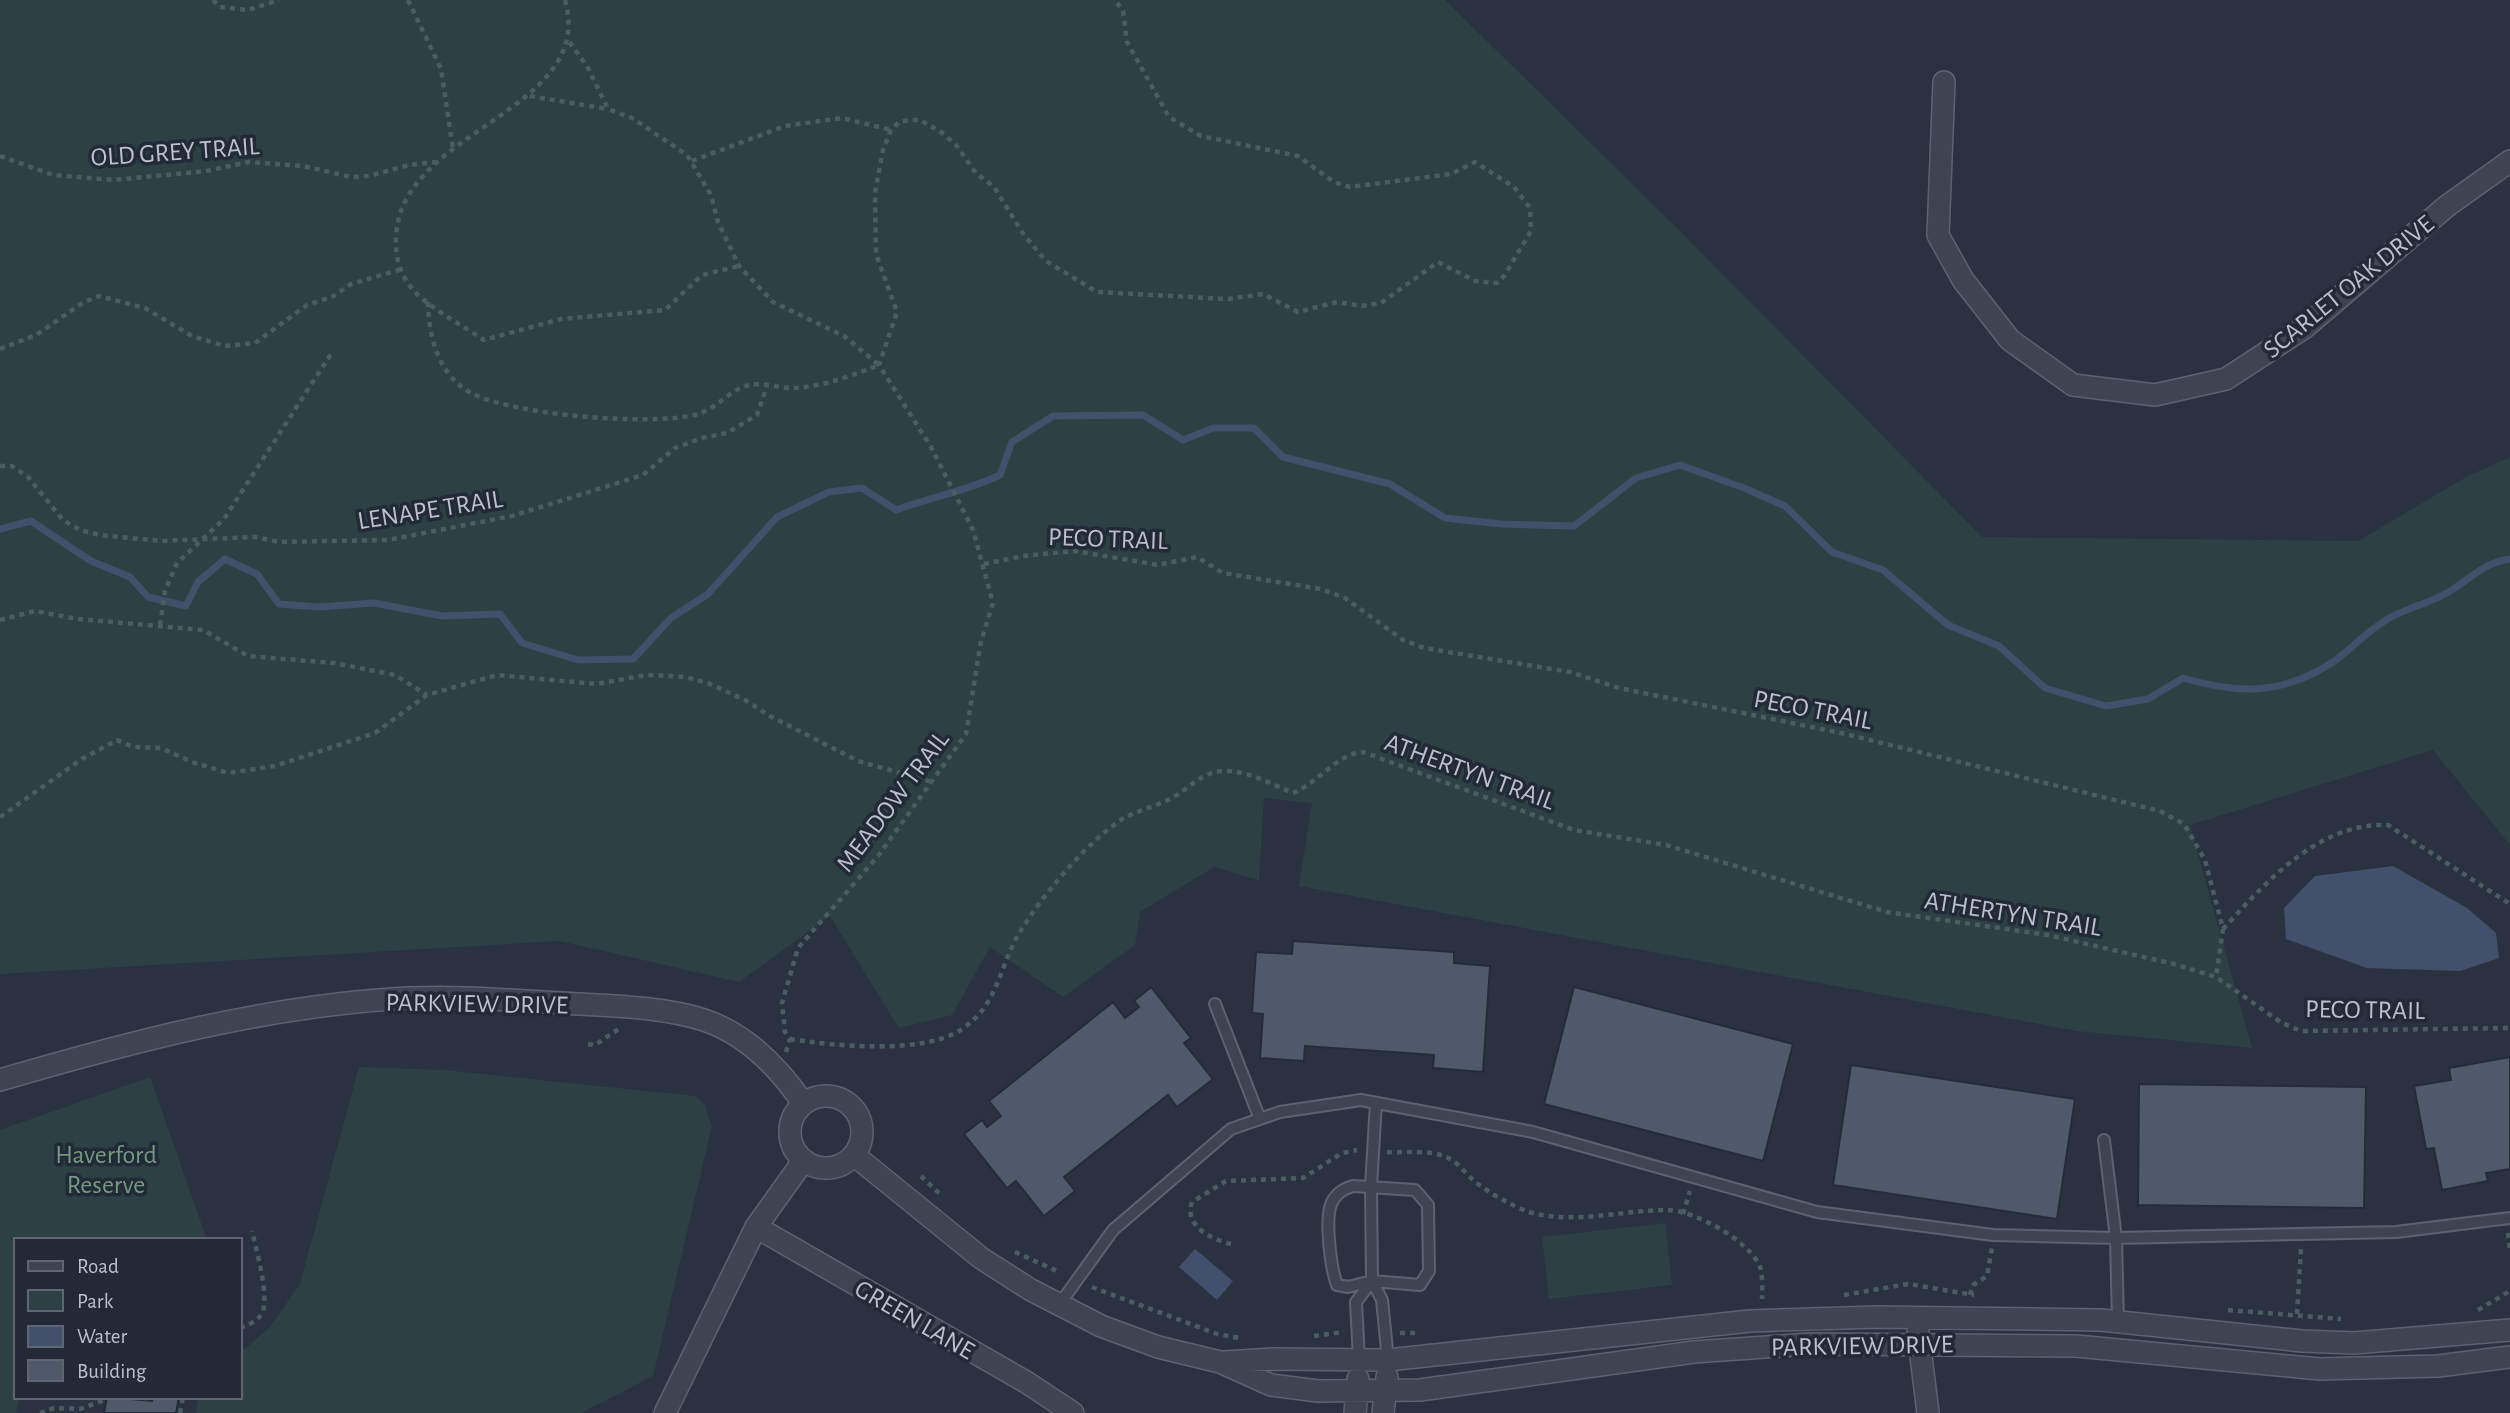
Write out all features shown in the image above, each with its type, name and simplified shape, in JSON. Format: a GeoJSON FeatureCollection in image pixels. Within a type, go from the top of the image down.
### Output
{"type":"FeatureCollection","features":[{"type":"Feature","properties":{"kind":"street","name":"SCARLET OAK DRIVE"},"geometry":{"type":"LineString","coordinates":[[1944,82],[1938,235],[1964,280],[2010,340],[2073,384],[2155,395],[2227,379],[2304,328],[2447,206],[2510,161]]}},
{"type":"Feature","properties":{"kind":"street","name":"PARKVIEW DRIVE"},"geometry":{"type":"LineString","coordinates":[[0,1080],[195,1028],[364,1002],[451,997],[602,1006],[677,1014],[704,1020],[754,1049],[788,1081],[803,1103]]}},
{"type":"Feature","properties":{"kind":"street"},"geometry":{"type":"LineString","coordinates":[[825,1096],[849,1105],[861,1125],[862,1137],[854,1155],[837,1167],[825,1168],[804,1160],[793,1148],[790,1136],[791,1124],[803,1103],[825,1096]]}},
{"type":"Feature","properties":{"kind":"street","name":"PARKVIEW DRIVE"},"geometry":{"type":"LineString","coordinates":[[854,1155],[981,1258],[1059,1305],[1135,1339],[1220,1362],[1271,1385],[1318,1391],[1386,1390],[1468,1384],[1694,1352],[1809,1344],[2076,1346],[2320,1369],[2438,1366],[2510,1357]]}},
{"type":"Feature","properties":{"kind":"street"},"geometry":{"type":"LineString","coordinates":[[664,1413],[756,1227],[804,1160]]}},
{"type":"Feature","properties":{"kind":"street","name":"GREEN LANE"},"geometry":{"type":"LineString","coordinates":[[756,1227],[1026,1382],[1073,1413]]}},
{"type":"Feature","properties":{"kind":"street","name":"PARKVIEW DRIVE"},"geometry":{"type":"LineString","coordinates":[[1220,1362],[1388,1360],[1737,1322],[1916,1316],[2118,1322],[2302,1341],[2354,1343],[2510,1330]]}},
{"type":"Feature","properties":{"kind":"street"},"geometry":{"type":"LineString","coordinates":[[1916,1316],[1928,1413]]}},
{"type":"Feature","properties":{"kind":"street"},"geometry":{"type":"LineString","coordinates":[[2117,1350],[2118,1322]]}},
{"type":"Feature","properties":{"kind":"street"},"geometry":{"type":"LineString","coordinates":[[1355,1413],[1359,1359]]}},
{"type":"Feature","properties":{"kind":"street"},"geometry":{"type":"LineString","coordinates":[[1383,1413],[1388,1360]]}},
{"type":"Feature","properties":{"kind":"lane"},"geometry":{"type":"LineString","coordinates":[[1214,1004],[1259,1119]]}},
{"type":"Feature","properties":{"kind":"lane"},"geometry":{"type":"LineString","coordinates":[[1059,1305],[1113,1230],[1231,1129],[1280,1112],[1361,1100],[1532,1132],[1817,1212],[1993,1235],[2116,1238],[2396,1232],[2510,1218]]}},
{"type":"Feature","properties":{"kind":"lane"},"geometry":{"type":"LineString","coordinates":[[1376,1103],[1371,1186],[1372,1281],[1382,1300],[1388,1360]]}},
{"type":"Feature","properties":{"kind":"lane"},"geometry":{"type":"LineString","coordinates":[[2104,1140],[2116,1238],[2118,1322]]}},
{"type":"Feature","properties":{"kind":"lane"},"geometry":{"type":"LineString","coordinates":[[1353,1186],[1415,1190],[1428,1205],[1429,1271],[1420,1284],[1372,1281],[1348,1287],[1337,1285],[1331,1268],[1330,1205],[1340,1191],[1353,1186]]}},
{"type":"Feature","properties":{"kind":"lane"},"geometry":{"type":"LineString","coordinates":[[1359,1359],[1356,1302],[1372,1281]]}},
{"type":"Feature","properties":{"kind":"path"},"geometry":{"type":"LineString","coordinates":[[213,0],[220,7],[248,10],[279,0]]}},
{"type":"Feature","properties":{"kind":"path"},"geometry":{"type":"LineString","coordinates":[[408,0],[441,69],[453,149]]}},
{"type":"Feature","properties":{"kind":"path"},"geometry":{"type":"LineString","coordinates":[[565,0],[568,40],[550,75],[529,96],[437,161],[416,182],[396,223],[395,249],[399,270],[417,294],[484,340],[561,319],[665,310],[702,275],[739,266]]}},
{"type":"Feature","properties":{"kind":"path"},"geometry":{"type":"LineString","coordinates":[[428,302],[429,328],[436,352],[447,372],[464,389],[486,399],[594,419],[643,419],[699,414],[750,385],[820,386],[879,365],[897,312],[876,254],[875,193],[883,150],[891,130],[899,122],[910,120],[920,120],[941,132],[956,145],[976,173],[994,187],[1024,235],[1046,261],[1097,292],[1228,299],[1263,294],[1298,312],[1336,302],[1362,306],[1381,303],[1438,262],[1475,281],[1492,284],[1504,276],[1531,231],[1530,208],[1514,187],[1475,162],[1451,174],[1350,187],[1334,182],[1298,156],[1201,136],[1169,117],[1127,42],[1123,11],[1115,0]]}},
{"type":"Feature","properties":{"kind":"path"},"geometry":{"type":"LineString","coordinates":[[568,40],[588,68],[608,110]]}},
{"type":"Feature","properties":{"kind":"path","name":"MEADOW TRAIL"},"geometry":{"type":"LineString","coordinates":[[529,96],[608,110],[632,118],[674,143],[692,161],[711,195],[718,222],[739,266],[772,302],[844,336],[879,365],[931,447],[973,530],[984,564],[993,603],[981,641],[966,734],[862,877],[798,947],[782,1003],[785,1032],[790,1039],[785,1056]]}},
{"type":"Feature","properties":{"kind":"path"},"geometry":{"type":"LineString","coordinates":[[692,161],[785,126],[842,118],[891,130]]}},
{"type":"Feature","properties":{"kind":"path","name":"OLD GREY TRAIL"},"geometry":{"type":"LineString","coordinates":[[0,156],[53,175],[114,180],[206,171],[249,162],[303,166],[351,177],[369,176],[409,165],[437,161]]}},
{"type":"Feature","properties":{"kind":"path"},"geometry":{"type":"LineString","coordinates":[[0,349],[36,335],[84,302],[99,296],[145,308],[192,336],[225,346],[255,343],[307,305],[332,297],[351,284],[399,270]]}},
{"type":"Feature","properties":{"kind":"path"},"geometry":{"type":"LineString","coordinates":[[160,625],[165,591],[177,564],[207,539],[234,504],[331,354]]}},
{"type":"Feature","properties":{"kind":"path","name":"LENAPE TRAIL"},"geometry":{"type":"LineString","coordinates":[[0,466],[12,466],[28,477],[63,520],[80,530],[162,541],[255,537],[279,542],[388,540],[512,516],[643,475],[675,448],[727,433],[757,415],[767,386]]}},
{"type":"Feature","properties":{"kind":"path","name":"PECO TRAIL"},"geometry":{"type":"LineString","coordinates":[[984,564],[1075,551],[1158,565],[1197,557],[1223,573],[1333,594],[1360,607],[1403,640],[1424,648],[1570,672],[1619,688],[1841,733],[2160,811],[2184,824],[2194,836],[2213,886],[2223,929],[2216,976],[2282,1023],[2301,1031],[2510,1028]]}},
{"type":"Feature","properties":{"kind":"path"},"geometry":{"type":"LineString","coordinates":[[0,620],[35,611],[78,619],[203,630],[248,656],[334,663],[395,675],[427,695]]}},
{"type":"Feature","properties":{"kind":"path"},"geometry":{"type":"LineString","coordinates":[[0,817],[82,759],[117,740],[133,747],[161,748],[192,762],[228,773],[275,766],[375,733],[427,695],[497,676],[596,684],[646,675],[686,677],[710,684],[745,700],[770,716],[858,761],[932,782]]}},
{"type":"Feature","properties":{"kind":"path","name":"ATHERTYN TRAIL"},"geometry":{"type":"LineString","coordinates":[[790,1039],[884,1045],[949,1037],[964,1028],[989,1002],[1018,936],[1050,892],[1101,834],[1127,816],[1150,809],[1176,796],[1205,774],[1223,771],[1246,774],[1293,793],[1309,787],[1352,752],[1363,752],[1574,830],[1666,845],[1887,912],[2048,935],[2216,976]]}},
{"type":"Feature","properties":{"kind":"path"},"geometry":{"type":"LineString","coordinates":[[2223,929],[2283,868],[2315,846],[2367,824],[2388,825],[2510,904]]}},
{"type":"Feature","properties":{"kind":"path"},"geometry":{"type":"LineString","coordinates":[[587,1044],[595,1045],[622,1027]]}},
{"type":"Feature","properties":{"kind":"path"},"geometry":{"type":"LineString","coordinates":[[1231,1244],[1212,1239],[1200,1229],[1191,1215],[1192,1202],[1226,1181],[1303,1178],[1342,1153],[1357,1150]]}},
{"type":"Feature","properties":{"kind":"path"},"geometry":{"type":"LineString","coordinates":[[1384,1152],[1443,1155],[1452,1159],[1477,1184],[1507,1202],[1549,1217],[1598,1217],[1670,1210],[1683,1214],[1722,1230],[1755,1258],[1760,1269],[1762,1299]]}},
{"type":"Feature","properties":{"kind":"path"},"geometry":{"type":"LineString","coordinates":[[921,1177],[950,1204]]}},
{"type":"Feature","properties":{"kind":"path"},"geometry":{"type":"LineString","coordinates":[[1683,1214],[1694,1178]]}},
{"type":"Feature","properties":{"kind":"path"},"geometry":{"type":"LineString","coordinates":[[242,1327],[263,1312],[265,1299],[252,1231]]}},
{"type":"Feature","properties":{"kind":"path"},"geometry":{"type":"LineString","coordinates":[[2297,1314],[2302,1269],[2301,1234]]}},
{"type":"Feature","properties":{"kind":"path"},"geometry":{"type":"LineString","coordinates":[[1970,1295],[1973,1285],[1987,1276],[1993,1235]]}},
{"type":"Feature","properties":{"kind":"path"},"geometry":{"type":"LineString","coordinates":[[1011,1251],[1059,1272]]}},
{"type":"Feature","properties":{"kind":"path"},"geometry":{"type":"LineString","coordinates":[[1092,1287],[1217,1334],[1244,1339]]}},
{"type":"Feature","properties":{"kind":"path"},"geometry":{"type":"LineString","coordinates":[[2469,1313],[2510,1291]]}},
{"type":"Feature","properties":{"kind":"path"},"geometry":{"type":"LineString","coordinates":[[2218,1311],[2242,1309],[2352,1320]]}},
{"type":"Feature","properties":{"kind":"path"},"geometry":{"type":"LineString","coordinates":[[1302,1338],[1344,1332]]}},
{"type":"Feature","properties":{"kind":"path"},"geometry":{"type":"LineString","coordinates":[[40,1413],[54,1408],[80,1409],[107,1399]]}},
{"type":"Feature","properties":{"kind":"green space"},"geometry":{"type":"Polygon","coordinates":[[[0,0],[1445,0],[1678,229],[1982,537],[2358,541],[2468,476],[2510,457],[2510,845],[2433,750],[2190,825],[2252,1048],[2077,1031],[1299,886],[1312,803],[1264,798],[1259,880],[1214,867],[1140,912],[1135,945],[1063,997],[990,947],[952,1015],[899,1028],[830,916],[739,982],[560,941],[0,974],[0,0]]]}},
{"type":"Feature","properties":{"kind":"green space"},"geometry":{"type":"Polygon","coordinates":[[[359,1067],[444,1070],[695,1096],[704,1104],[712,1126],[653,1376],[581,1413],[196,1413],[199,1399],[242,1399],[242,1350],[270,1327],[300,1284],[359,1067]]]}},
{"type":"Feature","properties":{"kind":"green space","name":"Haverford Reserve"},"geometry":{"type":"Polygon","coordinates":[[[150,1077],[206,1238],[14,1238],[14,1399],[19,1399],[16,1413],[0,1413],[0,1130],[150,1077]]]}},
{"type":"Feature","properties":{"kind":"green space"},"geometry":{"type":"Polygon","coordinates":[[[1665,1223],[1672,1285],[1549,1299],[1542,1237],[1665,1223]]]}},
{"type":"Feature","properties":{"kind":"water"},"geometry":{"type":"Polygon","coordinates":[[[2393,866],[2467,908],[2496,933],[2499,958],[2460,971],[2367,968],[2286,939],[2284,908],[2315,876],[2393,866]]]}},
{"type":"Feature","properties":{"kind":"water"},"geometry":{"type":"Polygon","coordinates":[[[1195,1249],[1233,1281],[1217,1300],[1179,1267],[1195,1249]]]}},
{"type":"Feature","properties":{"kind":"building"},"geometry":{"type":"Polygon","coordinates":[[[1293,941],[1454,952],[1454,963],[1490,966],[1483,1072],[1433,1068],[1434,1055],[1305,1046],[1304,1061],[1260,1058],[1263,1014],[1252,1013],[1256,952],[1292,954],[1293,941]]]}},
{"type":"Feature","properties":{"kind":"building"},"geometry":{"type":"Polygon","coordinates":[[[1151,987],[1191,1038],[1184,1043],[1213,1079],[1177,1107],[1168,1095],[1064,1177],[1075,1191],[1044,1216],[1016,1181],[1007,1188],[964,1134],[982,1120],[987,1127],[1001,1116],[989,1101],[1113,1002],[1125,1018],[1139,1007],[1134,1001],[1151,987]]]}},
{"type":"Feature","properties":{"kind":"building"},"geometry":{"type":"Polygon","coordinates":[[[1574,987],[1793,1044],[1763,1161],[1544,1104],[1574,987]]]}},
{"type":"Feature","properties":{"kind":"building"},"geometry":{"type":"Polygon","coordinates":[[[2510,1057],[2510,1169],[2486,1173],[2488,1181],[2442,1190],[2434,1148],[2426,1149],[2414,1086],[2451,1080],[2449,1068],[2510,1057]]]}},
{"type":"Feature","properties":{"kind":"building"},"geometry":{"type":"Polygon","coordinates":[[[1851,1065],[2075,1099],[2057,1219],[1833,1185],[1851,1065]]]}},
{"type":"Feature","properties":{"kind":"building"},"geometry":{"type":"Polygon","coordinates":[[[2139,1084],[2366,1087],[2364,1208],[2138,1205],[2139,1084]]]}},
{"type":"Feature","properties":{"kind":"building"},"geometry":{"type":"Polygon","coordinates":[[[107,1399],[179,1399],[176,1413],[104,1413],[107,1399]]]}},
{"type":"Feature","properties":{"kind":"waterway"},"geometry":{"type":"LineString","coordinates":[[0,529],[31,521],[91,561],[130,577],[148,597],[186,606],[198,582],[225,559],[257,574],[279,604],[319,607],[374,603],[442,616],[500,614],[522,643],[578,660],[633,659],[671,618],[708,594],[777,517],[829,492],[862,488],[896,510],[1000,475],[1012,442],[1053,416],[1143,415],[1183,440],[1213,428],[1254,428],[1283,457],[1390,484],[1445,518],[1501,524],[1574,526],[1636,478],[1680,465],[1785,506],[1832,552],[1883,570],[1948,625],[1999,646],[2045,688],[2106,706],[2148,699],[2183,678],[2204,684],[2243,689],[2262,689],[2298,680],[2336,660],[2386,620],[2445,594],[2492,564],[2510,559]]}}]}
